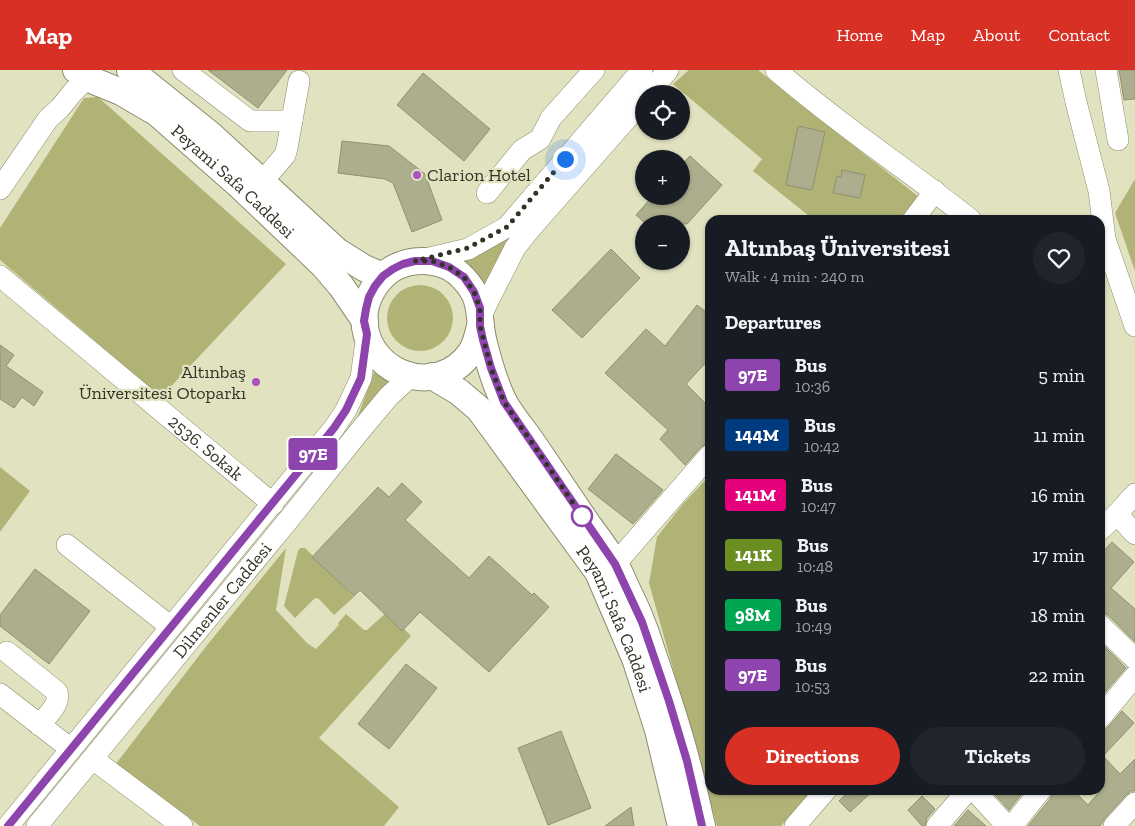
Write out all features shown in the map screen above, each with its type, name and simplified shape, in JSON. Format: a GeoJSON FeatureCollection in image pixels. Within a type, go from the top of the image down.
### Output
{"type":"FeatureCollection","features":[{"type":"Feature","properties":{"kind":"main road","name":"Peyami Safa Caddesi"},"geometry":{"type":"LineString","coordinates":[[130,70],[212,136],[337,251],[364,268],[383,276]]}},
{"type":"Feature","properties":{"kind":"main road","name":"Peyami Safa Caddesi"},"geometry":{"type":"LineString","coordinates":[[87,74],[157,114],[233,180],[323,265],[341,286],[366,328]]}},
{"type":"Feature","properties":{"kind":"main road"},"geometry":{"type":"LineString","coordinates":[[415,261],[432,261],[449,267],[464,277],[474,292],[480,308],[480,323],[477,340],[471,352],[462,362],[438,376],[422,376],[396,371],[383,362],[374,351],[366,328],[366,309],[369,297],[383,276],[403,264],[415,261]]}},
{"type":"Feature","properties":{"kind":"main road"},"geometry":{"type":"LineString","coordinates":[[480,323],[491,368],[504,402],[606,568],[642,622],[687,761],[702,826]]}},
{"type":"Feature","properties":{"kind":"main road","name":"Peyami Safa Caddesi"},"geometry":{"type":"LineString","coordinates":[[422,376],[459,392],[479,410],[606,568],[658,730],[680,826]]}},
{"type":"Feature","properties":{"kind":"street"},"geometry":{"type":"LineString","coordinates":[[183,70],[250,121],[292,121]]}},
{"type":"Feature","properties":{"kind":"street"},"geometry":{"type":"LineString","coordinates":[[488,193],[522,150],[540,139],[551,118],[594,70]]}},
{"type":"Feature","properties":{"kind":"street"},"geometry":{"type":"LineString","coordinates":[[415,261],[468,248],[507,227],[642,70]]}},
{"type":"Feature","properties":{"kind":"street"},"geometry":{"type":"LineString","coordinates":[[656,85],[668,70]]}},
{"type":"Feature","properties":{"kind":"street"},"geometry":{"type":"LineString","coordinates":[[776,70],[807,97],[965,215]]}},
{"type":"Feature","properties":{"kind":"street"},"geometry":{"type":"LineString","coordinates":[[1069,70],[1099,191],[1100,215]]}},
{"type":"Feature","properties":{"kind":"street"},"geometry":{"type":"LineString","coordinates":[[1106,70],[1118,140]]}},
{"type":"Feature","properties":{"kind":"street"},"geometry":{"type":"LineString","coordinates":[[0,189],[48,118],[60,108],[87,74]]}},
{"type":"Feature","properties":{"kind":"street"},"geometry":{"type":"LineString","coordinates":[[262,182],[285,155],[299,81]]}},
{"type":"Feature","properties":{"kind":"street"},"geometry":{"type":"LineString","coordinates":[[480,323],[516,248],[635,109]]}},
{"type":"Feature","properties":{"kind":"street"},"geometry":{"type":"LineString","coordinates":[[540,139],[565,159]]}},
{"type":"Feature","properties":{"kind":"street"},"geometry":{"type":"LineString","coordinates":[[917,215],[935,191]]}},
{"type":"Feature","properties":{"kind":"street"},"geometry":{"type":"LineString","coordinates":[[1105,247],[1133,312]]}},
{"type":"Feature","properties":{"kind":"street","name":"2536. Sokak"},"geometry":{"type":"LineString","coordinates":[[0,276],[272,504]]}},
{"type":"Feature","properties":{"kind":"street","name":"Dilmenler Caddesi"},"geometry":{"type":"LineString","coordinates":[[8,826],[334,428],[346,410],[361,378],[366,328]]}},
{"type":"Feature","properties":{"kind":"street","name":"Dilmenler Caddesi"},"geometry":{"type":"LineString","coordinates":[[37,826],[389,396],[422,376]]}},
{"type":"Feature","properties":{"kind":"street"},"geometry":{"type":"LineString","coordinates":[[606,568],[705,460]]}},
{"type":"Feature","properties":{"kind":"street"},"geometry":{"type":"LineString","coordinates":[[1105,525],[1135,494]]}},
{"type":"Feature","properties":{"kind":"street"},"geometry":{"type":"LineString","coordinates":[[1117,514],[1135,534]]}},
{"type":"Feature","properties":{"kind":"street"},"geometry":{"type":"LineString","coordinates":[[67,545],[171,627]]}},
{"type":"Feature","properties":{"kind":"street"},"geometry":{"type":"LineString","coordinates":[[1105,630],[1135,659]]}},
{"type":"Feature","properties":{"kind":"street"},"geometry":{"type":"LineString","coordinates":[[6,652],[57,692],[58,701],[39,725]]}},
{"type":"Feature","properties":{"kind":"street"},"geometry":{"type":"LineString","coordinates":[[1105,708],[1135,676]]}},
{"type":"Feature","properties":{"kind":"street"},"geometry":{"type":"LineString","coordinates":[[0,694],[71,749]]}},
{"type":"Feature","properties":{"kind":"street"},"geometry":{"type":"LineString","coordinates":[[93,759],[182,826]]}},
{"type":"Feature","properties":{"kind":"street"},"geometry":{"type":"LineString","coordinates":[[795,826],[822,795]]}},
{"type":"Feature","properties":{"kind":"street"},"geometry":{"type":"LineString","coordinates":[[938,826],[964,795]]}},
{"type":"Feature","properties":{"kind":"street"},"geometry":{"type":"LineString","coordinates":[[979,795],[1007,826]]}},
{"type":"Feature","properties":{"kind":"street"},"geometry":{"type":"LineString","coordinates":[[1012,826],[1037,795]]}},
{"type":"Feature","properties":{"kind":"street"},"geometry":{"type":"LineString","coordinates":[[1114,826],[1135,803]]}},
{"type":"Feature","properties":{"kind":"green space"},"geometry":{"type":"Polygon","coordinates":[[[689,70],[758,70],[924,201],[913,215],[808,215],[753,171],[762,159],[690,98],[690,85],[673,84],[689,70]]]}},
{"type":"Feature","properties":{"kind":"green space"},"geometry":{"type":"Polygon","coordinates":[[[98,97],[286,264],[161,397],[0,260],[0,228],[84,98],[98,97]]]}},
{"type":"Feature","properties":{"kind":"green space"},"geometry":{"type":"Polygon","coordinates":[[[1135,179],[1135,271],[1115,213],[1135,179]]]}},
{"type":"Feature","properties":{"kind":"green space"},"geometry":{"type":"Polygon","coordinates":[[[513,235],[489,290],[459,260],[513,235]]]}},
{"type":"Feature","properties":{"kind":"green space"},"geometry":{"type":"Polygon","coordinates":[[[413,285],[427,285],[439,290],[448,299],[453,311],[451,331],[444,342],[427,351],[413,351],[401,346],[392,337],[387,325],[387,311],[392,299],[401,290],[413,285]]]}},
{"type":"Feature","properties":{"kind":"green space"},"geometry":{"type":"Polygon","coordinates":[[[374,372],[391,382],[356,421],[374,372]]]}},
{"type":"Feature","properties":{"kind":"green space"},"geometry":{"type":"Polygon","coordinates":[[[0,467],[30,491],[0,532],[0,467]]]}},
{"type":"Feature","properties":{"kind":"green space"},"geometry":{"type":"Polygon","coordinates":[[[705,480],[705,783],[649,583],[657,537],[682,505],[705,480]]]}},
{"type":"Feature","properties":{"kind":"green space"},"geometry":{"type":"Polygon","coordinates":[[[286,548],[276,610],[307,643],[316,649],[339,625],[338,623],[346,614],[364,630],[367,630],[387,612],[411,636],[319,738],[399,807],[384,826],[200,826],[115,765],[208,644],[286,548]]]}},
{"type":"Feature","properties":{"kind":"green space"},"geometry":{"type":"Polygon","coordinates":[[[300,548],[305,548],[354,597],[334,615],[319,599],[315,598],[295,618],[284,606],[300,548]]]}},
{"type":"Feature","properties":{"kind":"green space"},"geometry":{"type":"Polygon","coordinates":[[[708,795],[809,795],[781,826],[717,826],[708,795]]]}},
{"type":"Feature","properties":{"kind":"building"},"geometry":{"type":"Polygon","coordinates":[[[208,70],[287,70],[258,108],[208,70]]]}},
{"type":"Feature","properties":{"kind":"building"},"geometry":{"type":"Polygon","coordinates":[[[1119,70],[1135,70],[1135,99],[1124,100],[1119,70]]]}},
{"type":"Feature","properties":{"kind":"building"},"geometry":{"type":"Polygon","coordinates":[[[423,73],[490,129],[464,161],[397,105],[423,73]]]}},
{"type":"Feature","properties":{"kind":"building"},"geometry":{"type":"Polygon","coordinates":[[[798,126],[825,132],[812,190],[786,185],[798,126]]]}},
{"type":"Feature","properties":{"kind":"building"},"geometry":{"type":"Polygon","coordinates":[[[342,141],[389,146],[425,174],[442,220],[412,232],[393,183],[385,179],[338,173],[342,141]]]}},
{"type":"Feature","properties":{"kind":"building"},"geometry":{"type":"Polygon","coordinates":[[[690,156],[722,185],[690,221],[690,215],[636,215],[645,205],[690,205],[690,156]]]}},
{"type":"Feature","properties":{"kind":"building"},"geometry":{"type":"Polygon","coordinates":[[[842,170],[865,175],[860,198],[833,193],[837,176],[841,177],[842,170]]]}},
{"type":"Feature","properties":{"kind":"building"},"geometry":{"type":"Polygon","coordinates":[[[611,249],[640,278],[582,338],[552,310],[611,249]]]}},
{"type":"Feature","properties":{"kind":"building"},"geometry":{"type":"Polygon","coordinates":[[[697,305],[705,311],[705,363],[686,384],[705,403],[705,444],[685,465],[660,439],[668,430],[605,373],[646,329],[665,346],[697,305]]]}},
{"type":"Feature","properties":{"kind":"building"},"geometry":{"type":"Polygon","coordinates":[[[0,345],[14,355],[6,366],[43,392],[34,406],[22,397],[14,408],[0,399],[0,345]]]}},
{"type":"Feature","properties":{"kind":"building"},"geometry":{"type":"Polygon","coordinates":[[[616,454],[663,490],[633,524],[588,489],[616,454]]]}},
{"type":"Feature","properties":{"kind":"building"},"geometry":{"type":"Polygon","coordinates":[[[402,483],[422,502],[405,520],[469,578],[489,556],[532,595],[534,593],[549,607],[489,672],[420,612],[402,631],[360,590],[354,596],[312,557],[378,487],[389,497],[402,483]]]}},
{"type":"Feature","properties":{"kind":"building"},"geometry":{"type":"Polygon","coordinates":[[[1112,542],[1134,562],[1111,588],[1135,609],[1135,642],[1105,614],[1105,550],[1112,542]]]}},
{"type":"Feature","properties":{"kind":"building"},"geometry":{"type":"Polygon","coordinates":[[[35,569],[90,611],[49,664],[0,626],[0,615],[35,569]]]}},
{"type":"Feature","properties":{"kind":"building"},"geometry":{"type":"Polygon","coordinates":[[[1105,647],[1126,668],[1105,692],[1105,647]]]}},
{"type":"Feature","properties":{"kind":"building"},"geometry":{"type":"Polygon","coordinates":[[[406,664],[437,688],[389,749],[358,724],[406,664]]]}},
{"type":"Feature","properties":{"kind":"building"},"geometry":{"type":"Polygon","coordinates":[[[1122,711],[1134,723],[1105,754],[1105,730],[1122,711]]]}},
{"type":"Feature","properties":{"kind":"building"},"geometry":{"type":"Polygon","coordinates":[[[561,731],[591,808],[548,825],[518,748],[561,731]]]}},
{"type":"Feature","properties":{"kind":"building"},"geometry":{"type":"Polygon","coordinates":[[[1105,758],[1120,774],[1135,759],[1135,791],[1131,791],[1126,795],[1100,826],[1028,826],[1052,795],[1078,795],[1088,805],[1097,795],[1105,795],[1105,758]]]}},
{"type":"Feature","properties":{"kind":"building"},"geometry":{"type":"Polygon","coordinates":[[[845,795],[869,795],[850,812],[839,801],[845,795]]]}},
{"type":"Feature","properties":{"kind":"building"},"geometry":{"type":"Polygon","coordinates":[[[996,795],[1021,795],[1009,810],[996,795]]]}},
{"type":"Feature","properties":{"kind":"building"},"geometry":{"type":"Polygon","coordinates":[[[922,796],[935,809],[927,818],[925,826],[922,826],[908,810],[922,796]]]}},
{"type":"Feature","properties":{"kind":"building"},"geometry":{"type":"Polygon","coordinates":[[[631,807],[634,826],[605,826],[631,807]]]}},
{"type":"Feature","properties":{"kind":"building"},"geometry":{"type":"Polygon","coordinates":[[[968,810],[986,826],[954,826],[968,810]]]}},
{"type":"Feature","properties":{"kind":"bus line","name":"97E"},"geometry":{"type":"LineString","coordinates":[[8,826],[334,428],[346,410],[361,378],[367,334],[364,321],[369,297],[383,276],[403,264],[415,261],[432,261],[449,267],[464,277],[474,292],[480,308],[480,326],[483,340],[504,402],[615,564],[642,622],[669,701],[687,761],[702,826]]}},
{"type":"Feature","properties":{"kind":"place","name":"Clarion Hotel"},"geometry":{"type":"Point","coordinates":[417,175]}},
{"type":"Feature","properties":{"kind":"place","name":"Altınbaş Üniversitesi Otoparkı"},"geometry":{"type":"Point","coordinates":[256,382]}},
{"type":"Feature","properties":{"kind":"route"},"geometry":{"type":"LineString","coordinates":[[565,159],[507,227],[468,248],[415,261],[432,261],[449,267],[464,277],[474,292],[480,308],[480,326],[483,340],[504,402],[582,516]]}}]}
